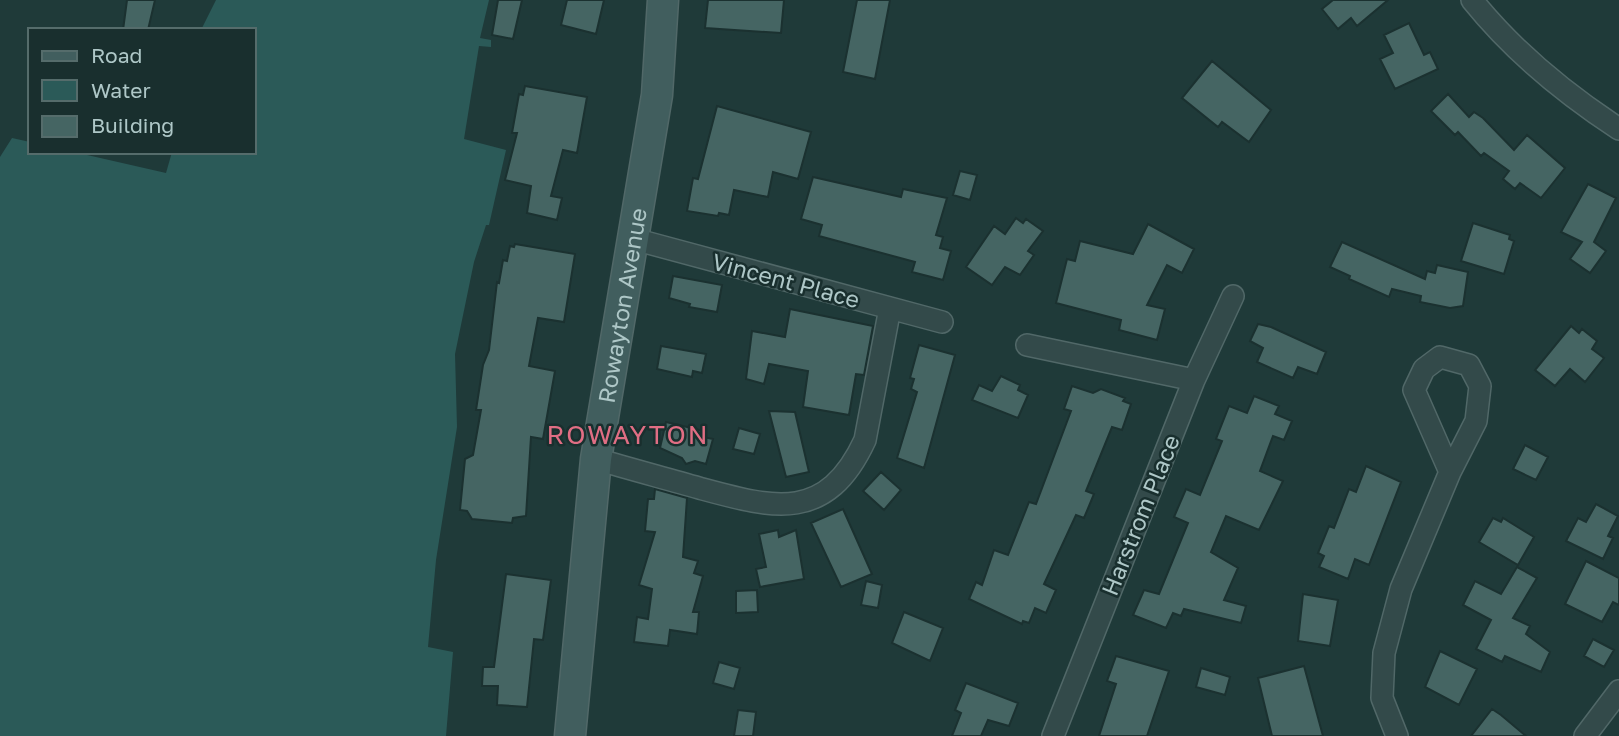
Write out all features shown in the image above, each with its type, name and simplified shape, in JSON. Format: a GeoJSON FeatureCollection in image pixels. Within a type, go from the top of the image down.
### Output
{"type":"FeatureCollection","features":[{"type":"Feature","properties":{"kind":"main road","name":"Rowayton Avenue"},"geometry":{"type":"LineString","coordinates":[[570,736],[596,459],[630,238],[660,72],[663,0]]}},
{"type":"Feature","properties":{"kind":"street"},"geometry":{"type":"LineString","coordinates":[[1472,0],[1532,63],[1577,101],[1619,129]]}},
{"type":"Feature","properties":{"kind":"street","name":"Vincent Place"},"geometry":{"type":"LineString","coordinates":[[630,238],[942,322]]}},
{"type":"Feature","properties":{"kind":"street","name":"Harstrom Place"},"geometry":{"type":"LineString","coordinates":[[1053,736],[1194,380],[1233,296]]}},
{"type":"Feature","properties":{"kind":"street"},"geometry":{"type":"LineString","coordinates":[[596,459],[754,503],[789,505],[815,496],[843,476],[856,460],[865,440],[890,308]]}},
{"type":"Feature","properties":{"kind":"street"},"geometry":{"type":"LineString","coordinates":[[1027,345],[1194,380]]}},
{"type":"Feature","properties":{"kind":"street"},"geometry":{"type":"LineString","coordinates":[[1397,736],[1382,698],[1384,653],[1401,589],[1450,472],[1476,421],[1480,386],[1469,365],[1440,357],[1424,369],[1414,390],[1450,472]]}},
{"type":"Feature","properties":{"kind":"street"},"geometry":{"type":"LineString","coordinates":[[1585,736],[1619,691]]}},
{"type":"Feature","properties":{"kind":"water"},"geometry":{"type":"Polygon","coordinates":[[[216,0],[489,0],[480,38],[491,40],[491,47],[479,46],[464,139],[506,150],[489,225],[486,225],[474,262],[455,354],[457,427],[436,560],[428,647],[453,652],[446,736],[0,736],[0,157],[12,138],[28,142],[28,154],[83,154],[166,173],[171,154],[256,154],[256,28],[202,28],[216,0]]]}},
{"type":"Feature","properties":{"kind":"building"},"geometry":{"type":"Polygon","coordinates":[[[127,0],[155,0],[148,28],[123,28],[127,0]]]}},
{"type":"Feature","properties":{"kind":"building"},"geometry":{"type":"Polygon","coordinates":[[[498,0],[522,0],[513,39],[492,35],[498,0]]]}},
{"type":"Feature","properties":{"kind":"building"},"geometry":{"type":"Polygon","coordinates":[[[567,0],[604,0],[596,34],[561,25],[567,0]]]}},
{"type":"Feature","properties":{"kind":"building"},"geometry":{"type":"Polygon","coordinates":[[[708,0],[784,0],[781,33],[705,28],[708,0]]]}},
{"type":"Feature","properties":{"kind":"building"},"geometry":{"type":"Polygon","coordinates":[[[857,0],[890,0],[875,79],[843,72],[857,0]]]}},
{"type":"Feature","properties":{"kind":"building"},"geometry":{"type":"Polygon","coordinates":[[[1333,0],[1388,0],[1357,26],[1351,18],[1338,29],[1322,9],[1333,0]]]}},
{"type":"Feature","properties":{"kind":"building"},"geometry":{"type":"Polygon","coordinates":[[[1409,23],[1424,55],[1430,52],[1438,69],[1395,89],[1380,59],[1393,53],[1384,35],[1409,23]]]}},
{"type":"Feature","properties":{"kind":"building"},"geometry":{"type":"Polygon","coordinates":[[[1212,61],[1271,110],[1249,142],[1222,122],[1218,127],[1182,98],[1212,61]]]}},
{"type":"Feature","properties":{"kind":"building"},"geometry":{"type":"Polygon","coordinates":[[[525,86],[587,97],[577,153],[563,150],[551,196],[562,198],[557,220],[527,213],[531,186],[505,180],[517,133],[512,133],[519,94],[523,95],[525,86]]]}},
{"type":"Feature","properties":{"kind":"building"},"geometry":{"type":"Polygon","coordinates":[[[1448,94],[1469,117],[1474,112],[1483,118],[1514,150],[1527,135],[1565,168],[1541,198],[1520,183],[1515,189],[1503,179],[1509,171],[1484,153],[1481,156],[1458,132],[1455,135],[1431,111],[1448,94]]]}},
{"type":"Feature","properties":{"kind":"building"},"geometry":{"type":"Polygon","coordinates":[[[717,106],[811,132],[798,179],[773,172],[768,197],[734,190],[729,215],[719,213],[718,216],[687,211],[693,178],[698,179],[717,106]]]}},
{"type":"Feature","properties":{"kind":"building"},"geometry":{"type":"Polygon","coordinates":[[[960,171],[977,175],[970,200],[953,195],[960,171]]]}},
{"type":"Feature","properties":{"kind":"building"},"geometry":{"type":"Polygon","coordinates":[[[813,177],[901,197],[903,189],[947,198],[936,235],[943,237],[940,248],[951,251],[943,280],[912,272],[915,262],[819,236],[822,225],[801,219],[813,177]]]}},
{"type":"Feature","properties":{"kind":"building"},"geometry":{"type":"Polygon","coordinates":[[[1588,184],[1616,198],[1594,242],[1606,251],[1590,273],[1570,259],[1582,242],[1561,232],[1588,184]]]}},
{"type":"Feature","properties":{"kind":"building"},"geometry":{"type":"Polygon","coordinates":[[[1016,218],[1023,223],[1026,219],[1043,231],[1028,251],[1034,255],[1020,275],[1005,267],[992,285],[966,267],[994,226],[1005,234],[1016,218]]]}},
{"type":"Feature","properties":{"kind":"building"},"geometry":{"type":"Polygon","coordinates":[[[1473,223],[1510,235],[1509,239],[1514,241],[1504,274],[1461,261],[1473,223]]]}},
{"type":"Feature","properties":{"kind":"building"},"geometry":{"type":"Polygon","coordinates":[[[1148,224],[1194,249],[1182,273],[1167,265],[1147,305],[1165,309],[1157,340],[1119,330],[1121,320],[1056,303],[1067,259],[1075,261],[1080,241],[1133,254],[1148,224]]]}},
{"type":"Feature","properties":{"kind":"building"},"geometry":{"type":"Polygon","coordinates":[[[1342,242],[1425,279],[1427,271],[1435,273],[1437,265],[1468,272],[1463,306],[1450,308],[1420,302],[1421,296],[1392,289],[1389,297],[1349,279],[1350,276],[1330,267],[1342,242]]]}},
{"type":"Feature","properties":{"kind":"building"},"geometry":{"type":"Polygon","coordinates":[[[515,244],[575,254],[564,322],[538,318],[529,366],[555,371],[543,439],[531,437],[526,516],[513,518],[512,523],[472,519],[467,511],[460,510],[465,459],[473,455],[481,410],[476,410],[483,365],[489,350],[497,282],[499,283],[503,260],[507,261],[510,246],[514,247],[515,244]]]}},
{"type":"Feature","properties":{"kind":"building"},"geometry":{"type":"Polygon","coordinates":[[[673,276],[722,285],[717,312],[689,307],[690,304],[669,298],[673,276]]]}},
{"type":"Feature","properties":{"kind":"building"},"geometry":{"type":"Polygon","coordinates":[[[790,309],[873,326],[864,375],[856,374],[849,415],[803,407],[808,371],[769,364],[764,384],[746,379],[752,331],[785,337],[790,309]]]}},
{"type":"Feature","properties":{"kind":"building"},"geometry":{"type":"Polygon","coordinates":[[[1258,324],[1271,327],[1326,352],[1317,374],[1298,367],[1293,378],[1257,362],[1263,348],[1250,341],[1258,324]]]}},
{"type":"Feature","properties":{"kind":"building"},"geometry":{"type":"Polygon","coordinates":[[[1571,326],[1579,333],[1582,329],[1597,341],[1592,349],[1604,358],[1585,382],[1570,369],[1555,386],[1535,370],[1571,326]]]}},
{"type":"Feature","properties":{"kind":"building"},"geometry":{"type":"Polygon","coordinates":[[[919,345],[955,355],[924,468],[897,458],[917,392],[911,389],[914,379],[910,378],[919,345]]]}},
{"type":"Feature","properties":{"kind":"building"},"geometry":{"type":"Polygon","coordinates":[[[661,346],[706,354],[702,373],[693,371],[692,377],[657,369],[661,346]]]}},
{"type":"Feature","properties":{"kind":"building"},"geometry":{"type":"Polygon","coordinates":[[[1001,376],[1020,385],[1018,390],[1028,395],[1018,418],[972,400],[979,385],[992,391],[1001,376]]]}},
{"type":"Feature","properties":{"kind":"building"},"geometry":{"type":"Polygon","coordinates":[[[1072,386],[1093,393],[1101,389],[1125,398],[1123,401],[1131,404],[1122,430],[1112,427],[1086,491],[1094,494],[1084,518],[1076,515],[1044,584],[1056,590],[1046,613],[1035,608],[1029,623],[1023,621],[1022,624],[969,599],[976,582],[982,585],[994,550],[1008,555],[1029,502],[1036,504],[1071,411],[1064,409],[1072,386]]]}},
{"type":"Feature","properties":{"kind":"building"},"geometry":{"type":"Polygon","coordinates":[[[1254,396],[1279,406],[1275,414],[1292,421],[1284,440],[1273,436],[1260,471],[1283,481],[1259,530],[1226,516],[1211,552],[1238,568],[1224,600],[1246,606],[1241,623],[1184,609],[1181,616],[1173,613],[1166,628],[1133,615],[1144,590],[1159,594],[1188,523],[1174,517],[1186,489],[1200,495],[1222,441],[1216,439],[1229,406],[1247,413],[1254,396]]]}},
{"type":"Feature","properties":{"kind":"building"},"geometry":{"type":"Polygon","coordinates":[[[769,411],[795,412],[809,472],[786,477],[769,411]]]}},
{"type":"Feature","properties":{"kind":"building"},"geometry":{"type":"Polygon","coordinates":[[[666,422],[704,431],[703,437],[713,439],[706,464],[695,461],[686,464],[682,458],[660,448],[666,422]]]}},
{"type":"Feature","properties":{"kind":"building"},"geometry":{"type":"Polygon","coordinates":[[[739,428],[760,434],[754,454],[733,449],[739,428]]]}},
{"type":"Feature","properties":{"kind":"building"},"geometry":{"type":"Polygon","coordinates":[[[1525,445],[1548,457],[1536,480],[1513,469],[1525,445]]]}},
{"type":"Feature","properties":{"kind":"building"},"geometry":{"type":"Polygon","coordinates":[[[1366,466],[1401,482],[1369,565],[1355,559],[1348,579],[1319,567],[1324,556],[1318,553],[1329,526],[1334,528],[1349,489],[1356,492],[1366,466]]]}},
{"type":"Feature","properties":{"kind":"building"},"geometry":{"type":"Polygon","coordinates":[[[881,472],[901,490],[884,510],[863,491],[881,472]]]}},
{"type":"Feature","properties":{"kind":"building"},"geometry":{"type":"Polygon","coordinates":[[[655,489],[687,498],[683,557],[698,561],[694,573],[703,576],[693,612],[699,612],[697,634],[670,630],[668,646],[634,642],[637,617],[648,619],[652,589],[639,585],[655,532],[645,531],[648,499],[654,499],[655,489]]]}},
{"type":"Feature","properties":{"kind":"building"},"geometry":{"type":"Polygon","coordinates":[[[1596,504],[1618,516],[1608,536],[1613,538],[1603,559],[1566,541],[1578,518],[1586,522],[1596,504]]]}},
{"type":"Feature","properties":{"kind":"building"},"geometry":{"type":"Polygon","coordinates":[[[843,509],[872,574],[841,587],[811,523],[843,509]]]}},
{"type":"Feature","properties":{"kind":"building"},"geometry":{"type":"Polygon","coordinates":[[[1493,518],[1501,522],[1503,518],[1534,537],[1518,565],[1479,542],[1493,518]]]}},
{"type":"Feature","properties":{"kind":"building"},"geometry":{"type":"Polygon","coordinates":[[[778,530],[779,537],[796,530],[804,579],[760,587],[756,569],[766,567],[759,534],[778,530]]]}},
{"type":"Feature","properties":{"kind":"building"},"geometry":{"type":"Polygon","coordinates":[[[1586,561],[1619,578],[1619,605],[1613,602],[1602,622],[1565,604],[1586,561]]]}},
{"type":"Feature","properties":{"kind":"building"},"geometry":{"type":"Polygon","coordinates":[[[1517,567],[1537,578],[1513,618],[1530,626],[1526,634],[1550,652],[1541,672],[1505,656],[1502,662],[1476,649],[1491,620],[1463,605],[1475,581],[1501,594],[1517,567]]]}},
{"type":"Feature","properties":{"kind":"building"},"geometry":{"type":"Polygon","coordinates":[[[506,574],[551,580],[543,640],[534,639],[527,707],[497,705],[498,686],[482,686],[483,667],[494,667],[506,574]]]}},
{"type":"Feature","properties":{"kind":"building"},"geometry":{"type":"Polygon","coordinates":[[[866,581],[882,585],[878,608],[861,605],[866,581]]]}},
{"type":"Feature","properties":{"kind":"building"},"geometry":{"type":"Polygon","coordinates":[[[757,590],[758,612],[736,613],[736,591],[757,590]]]}},
{"type":"Feature","properties":{"kind":"building"},"geometry":{"type":"Polygon","coordinates":[[[1303,594],[1338,600],[1330,646],[1298,641],[1303,594]]]}},
{"type":"Feature","properties":{"kind":"building"},"geometry":{"type":"Polygon","coordinates":[[[904,612],[943,628],[930,661],[892,643],[904,612]]]}},
{"type":"Feature","properties":{"kind":"building"},"geometry":{"type":"Polygon","coordinates":[[[1593,639],[1614,650],[1604,667],[1584,656],[1593,639]]]}},
{"type":"Feature","properties":{"kind":"building"},"geometry":{"type":"Polygon","coordinates":[[[1440,651],[1477,669],[1459,705],[1425,687],[1440,651]]]}},
{"type":"Feature","properties":{"kind":"building"},"geometry":{"type":"Polygon","coordinates":[[[1116,656],[1169,671],[1147,736],[1099,736],[1116,684],[1107,681],[1116,656]]]}},
{"type":"Feature","properties":{"kind":"building"},"geometry":{"type":"Polygon","coordinates":[[[719,662],[740,668],[734,689],[713,683],[719,662]]]}},
{"type":"Feature","properties":{"kind":"building"},"geometry":{"type":"Polygon","coordinates":[[[1304,666],[1323,736],[1272,736],[1258,678],[1304,666]]]}},
{"type":"Feature","properties":{"kind":"building"},"geometry":{"type":"Polygon","coordinates":[[[1201,668],[1230,677],[1225,695],[1196,687],[1201,668]]]}},
{"type":"Feature","properties":{"kind":"building"},"geometry":{"type":"Polygon","coordinates":[[[966,683],[1018,703],[1009,726],[988,720],[981,736],[952,736],[961,713],[955,710],[966,683]]]}},
{"type":"Feature","properties":{"kind":"building"},"geometry":{"type":"Polygon","coordinates":[[[1492,709],[1501,715],[1526,736],[1471,736],[1492,709]]]}},
{"type":"Feature","properties":{"kind":"building"},"geometry":{"type":"Polygon","coordinates":[[[738,710],[756,712],[753,736],[734,736],[738,710]]]}},
{"type":"Feature","properties":{"kind":"district","name":"ROWAYTON"},"geometry":{"type":"Point","coordinates":[628,434]}}]}
